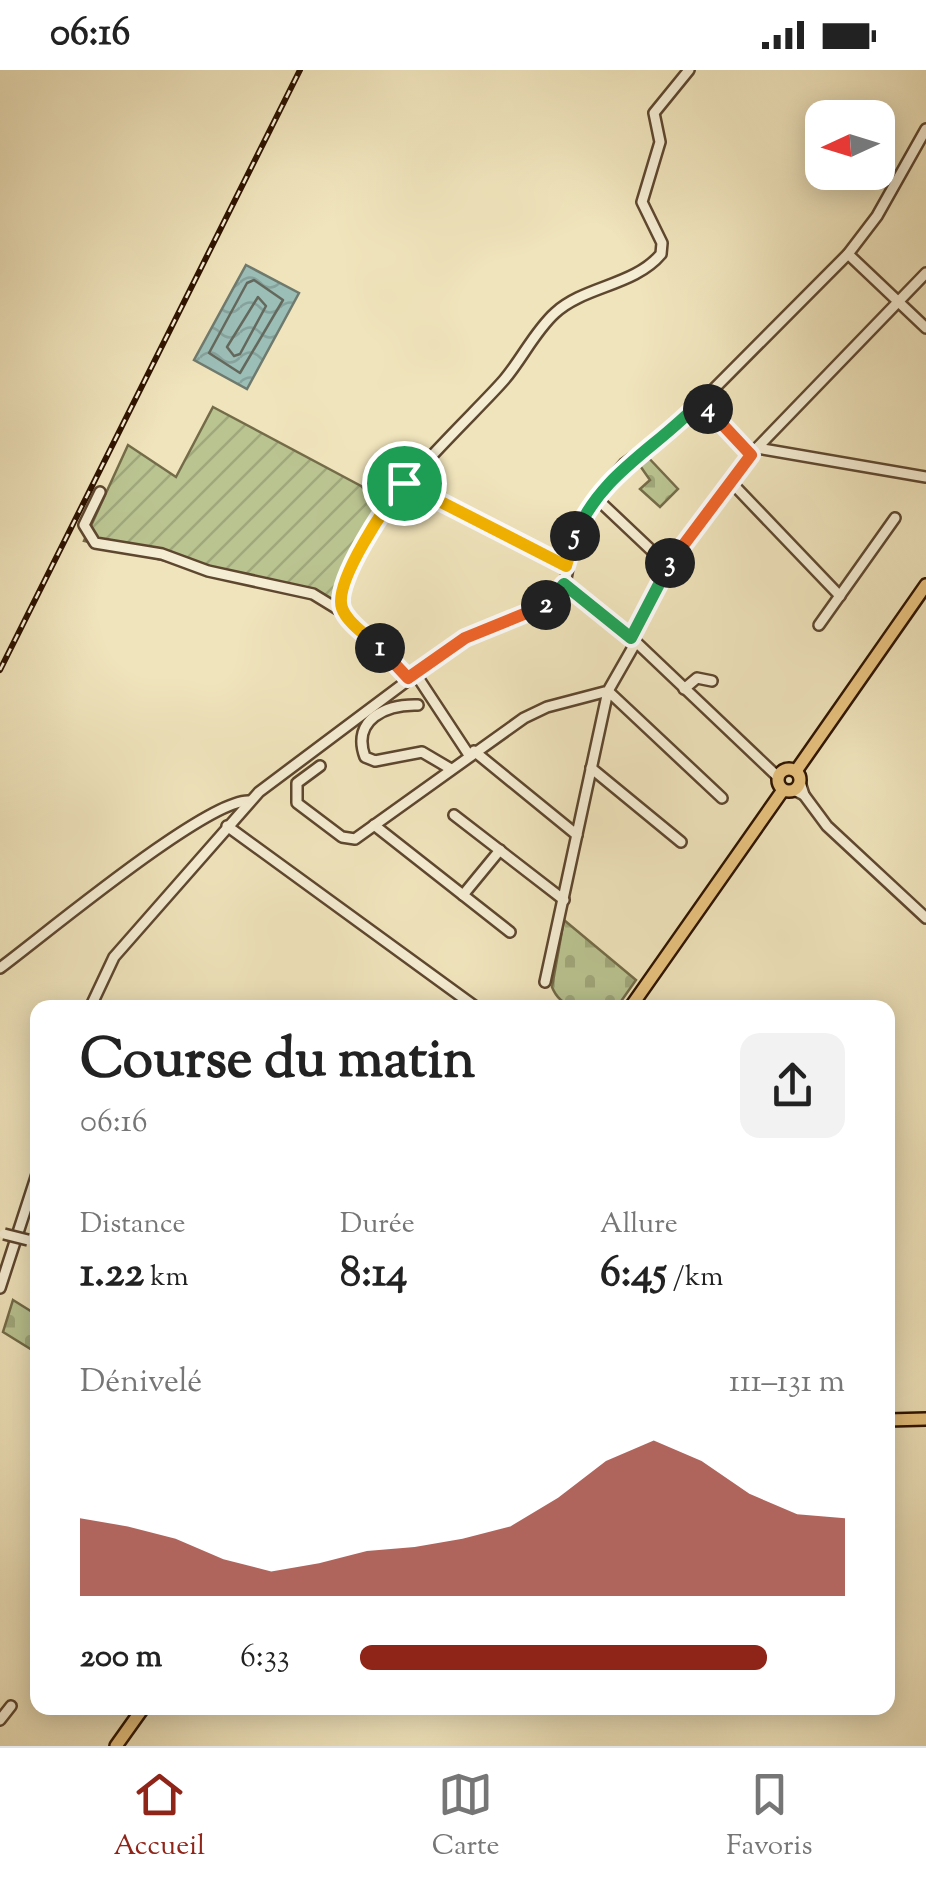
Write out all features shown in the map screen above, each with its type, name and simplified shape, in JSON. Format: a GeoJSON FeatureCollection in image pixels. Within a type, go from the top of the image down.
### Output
{"type":"FeatureCollection","features":[{"type":"Feature","properties":{"kind":"main road"},"geometry":{"type":"LineString","coordinates":[[636,1000],[792,784],[926,585]]}},
{"type":"Feature","properties":{"kind":"main road"},"geometry":{"type":"LineString","coordinates":[[895,1420],[926,1419]]}},
{"type":"Feature","properties":{"kind":"main road"},"geometry":{"type":"LineString","coordinates":[[116,1746],[138,1715]]}},
{"type":"Feature","properties":{"kind":"street"},"geometry":{"type":"LineString","coordinates":[[344,613],[343,589],[374,526],[404,483],[503,381],[557,311],[632,275],[661,254],[662,243],[642,202],[660,142],[654,113],[688,70]]}},
{"type":"Feature","properties":{"kind":"street"},"geometry":{"type":"LineString","coordinates":[[94,1000],[114,956],[249,801],[465,638],[543,607],[564,584],[577,529],[595,497],[624,464],[668,433],[848,254],[877,216],[926,129]]}},
{"type":"Feature","properties":{"kind":"street"},"geometry":{"type":"LineString","coordinates":[[848,254],[926,328]]}},
{"type":"Feature","properties":{"kind":"street"},"geometry":{"type":"LineString","coordinates":[[545,982],[608,691],[668,566],[754,451],[926,273]]}},
{"type":"Feature","properties":{"kind":"street"},"geometry":{"type":"LineString","coordinates":[[701,401],[754,451],[926,477]]}},
{"type":"Feature","properties":{"kind":"street"},"geometry":{"type":"LineString","coordinates":[[730,481],[840,596]]}},
{"type":"Feature","properties":{"kind":"street"},"geometry":{"type":"LineString","coordinates":[[404,483],[566,566]]}},
{"type":"Feature","properties":{"kind":"street"},"geometry":{"type":"LineString","coordinates":[[100,492],[84,525],[95,543],[162,554],[208,571],[306,592],[344,613],[412,676],[471,753],[577,835]]}},
{"type":"Feature","properties":{"kind":"street"},"geometry":{"type":"LineString","coordinates":[[595,497],[668,566]]}},
{"type":"Feature","properties":{"kind":"street"},"geometry":{"type":"LineString","coordinates":[[820,625],[895,518]]}},
{"type":"Feature","properties":{"kind":"street"},"geometry":{"type":"LineString","coordinates":[[564,584],[634,640],[792,784],[846,843],[926,918]]}},
{"type":"Feature","properties":{"kind":"street"},"geometry":{"type":"LineString","coordinates":[[684,688],[697,678],[712,681]]}},
{"type":"Feature","properties":{"kind":"street"},"geometry":{"type":"LineString","coordinates":[[320,766],[297,783],[297,803],[346,840],[374,825],[534,712],[608,691]]}},
{"type":"Feature","properties":{"kind":"street"},"geometry":{"type":"LineString","coordinates":[[608,691],[722,798]]}},
{"type":"Feature","properties":{"kind":"street"},"geometry":{"type":"LineString","coordinates":[[418,705],[391,706],[373,716],[362,737],[364,757],[375,761],[422,752],[450,769]]}},
{"type":"Feature","properties":{"kind":"street"},"geometry":{"type":"LineString","coordinates":[[591,768],[680,842]]}},
{"type":"Feature","properties":{"kind":"street"},"geometry":{"type":"LineString","coordinates":[[0,968],[185,831],[227,804],[249,801]]}},
{"type":"Feature","properties":{"kind":"street"},"geometry":{"type":"LineString","coordinates":[[454,815],[564,900]]}},
{"type":"Feature","properties":{"kind":"street"},"geometry":{"type":"LineString","coordinates":[[374,825],[510,932]]}},
{"type":"Feature","properties":{"kind":"street"},"geometry":{"type":"LineString","coordinates":[[227,826],[466,1000]]}},
{"type":"Feature","properties":{"kind":"street"},"geometry":{"type":"LineString","coordinates":[[464,895],[500,850]]}},
{"type":"Feature","properties":{"kind":"street"},"geometry":{"type":"LineString","coordinates":[[0,1288],[30,1196]]}},
{"type":"Feature","properties":{"kind":"street"},"geometry":{"type":"LineString","coordinates":[[2,1233],[30,1240]]}},
{"type":"Feature","properties":{"kind":"street"},"geometry":{"type":"LineString","coordinates":[[0,1720],[12,1706]]}},
{"type":"Feature","properties":{"kind":"green space"},"geometry":{"type":"Polygon","coordinates":[[[213,407],[361,486],[381,507],[341,604],[84,541],[128,445],[176,477],[213,407]]]}},
{"type":"Feature","properties":{"kind":"green space"},"geometry":{"type":"Polygon","coordinates":[[[645,454],[678,489],[660,507],[640,489],[650,480],[636,460],[645,454]]]}},
{"type":"Feature","properties":{"kind":"green space"},"geometry":{"type":"Polygon","coordinates":[[[564,920],[636,980],[622,1000],[561,1000],[552,987],[564,920]]]}},
{"type":"Feature","properties":{"kind":"green space"},"geometry":{"type":"Polygon","coordinates":[[[13,1300],[30,1311],[30,1349],[3,1332],[13,1300]]]}},
{"type":"Feature","properties":{"kind":"water"},"geometry":{"type":"Polygon","coordinates":[[[246,265],[299,293],[247,389],[194,360],[246,265]]]}},
{"type":"Feature","properties":{"kind":"railway"},"geometry":{"type":"LineString","coordinates":[[0,670],[300,70]]}},
{"type":"Feature","properties":{"kind":"route"},"geometry":{"type":"LineString","coordinates":[[701,401],[751,455],[668,566],[631,638],[564,584],[556,598],[543,607],[465,638],[408,678],[344,613],[340,600],[346,579],[374,526],[404,483],[496,531],[533,545],[566,566],[577,529],[595,497],[624,464],[668,433],[701,401]]}}]}
